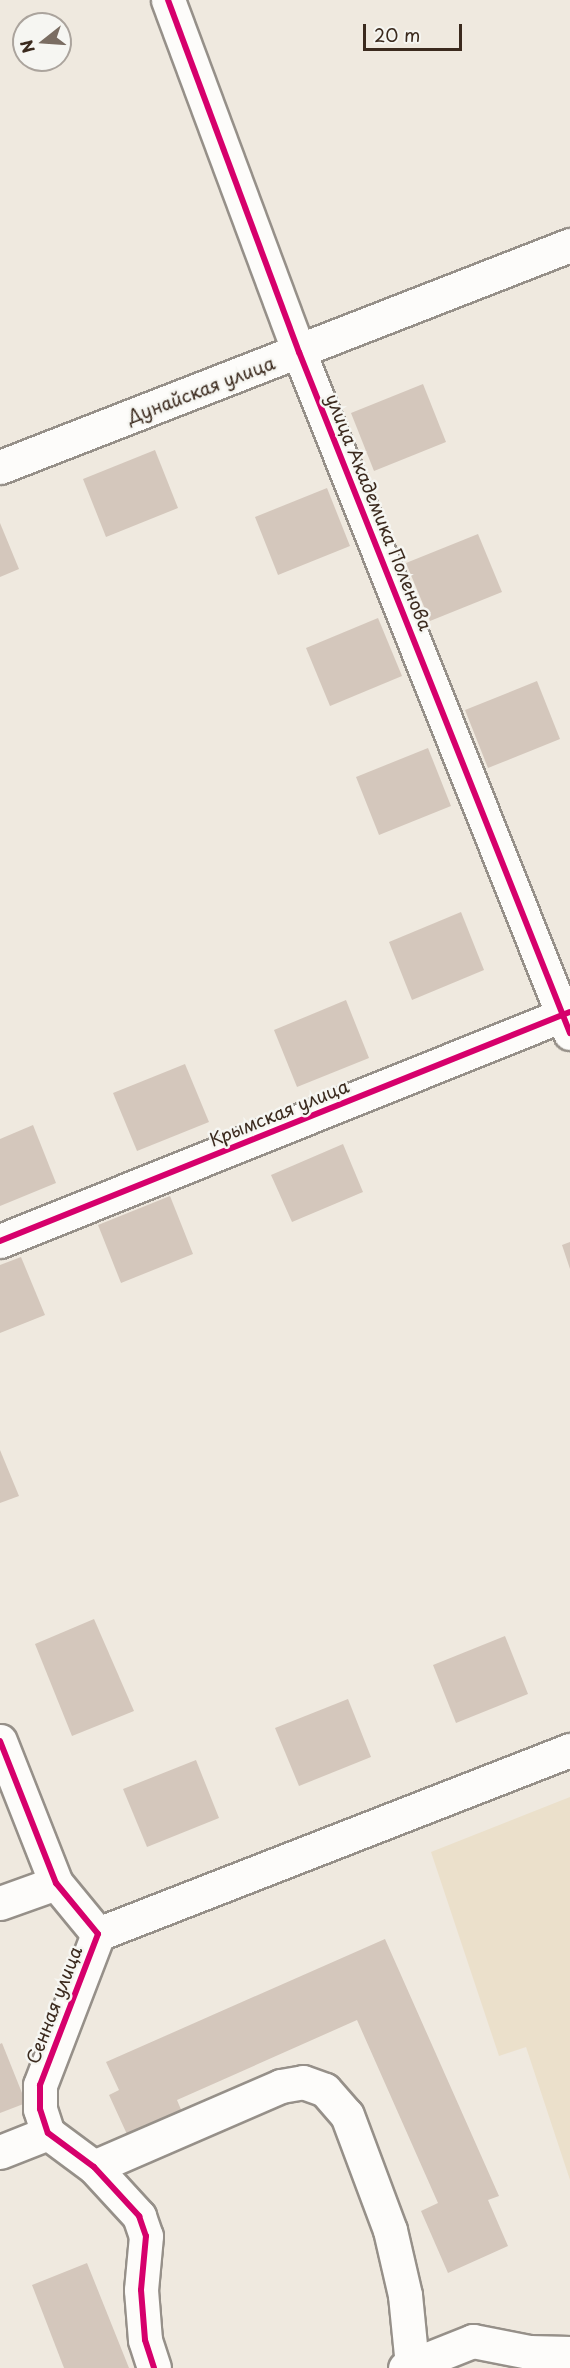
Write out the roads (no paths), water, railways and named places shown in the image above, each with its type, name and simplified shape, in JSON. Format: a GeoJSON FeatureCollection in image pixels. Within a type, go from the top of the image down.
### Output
{"type":"FeatureCollection","features":[{"type":"Feature","properties":{"kind":"street","name":"улица Академика Поленова"},"geometry":{"type":"LineString","coordinates":[[168,0],[299,352],[568,1020]]}},
{"type":"Feature","properties":{"kind":"street","name":"Дунайская улица"},"geometry":{"type":"LineString","coordinates":[[0,468],[570,245]]}},
{"type":"Feature","properties":{"kind":"street","name":"Крымская улица"},"geometry":{"type":"LineString","coordinates":[[0,1241],[568,1020]]}},
{"type":"Feature","properties":{"kind":"street","name":"Сенная улица"},"geometry":{"type":"LineString","coordinates":[[0,1741],[56,1883],[98,1934],[40,2085],[48,2133]]}},
{"type":"Feature","properties":{"kind":"street"},"geometry":{"type":"LineString","coordinates":[[98,1934],[570,1750]]}},
{"type":"Feature","properties":{"kind":"street"},"geometry":{"type":"LineString","coordinates":[[0,1903],[56,1883]]}},
{"type":"Feature","properties":{"kind":"street"},"geometry":{"type":"LineString","coordinates":[[94,2168],[281,2086],[303,2082],[325,2090],[347,2115],[390,2230],[405,2295],[408,2367],[472,2341],[529,2352],[570,2353]]}},
{"type":"Feature","properties":{"kind":"street"},"geometry":{"type":"LineString","coordinates":[[0,2152],[48,2133],[94,2168],[128,2201],[146,2236],[141,2290],[154,2368]]}}]}
